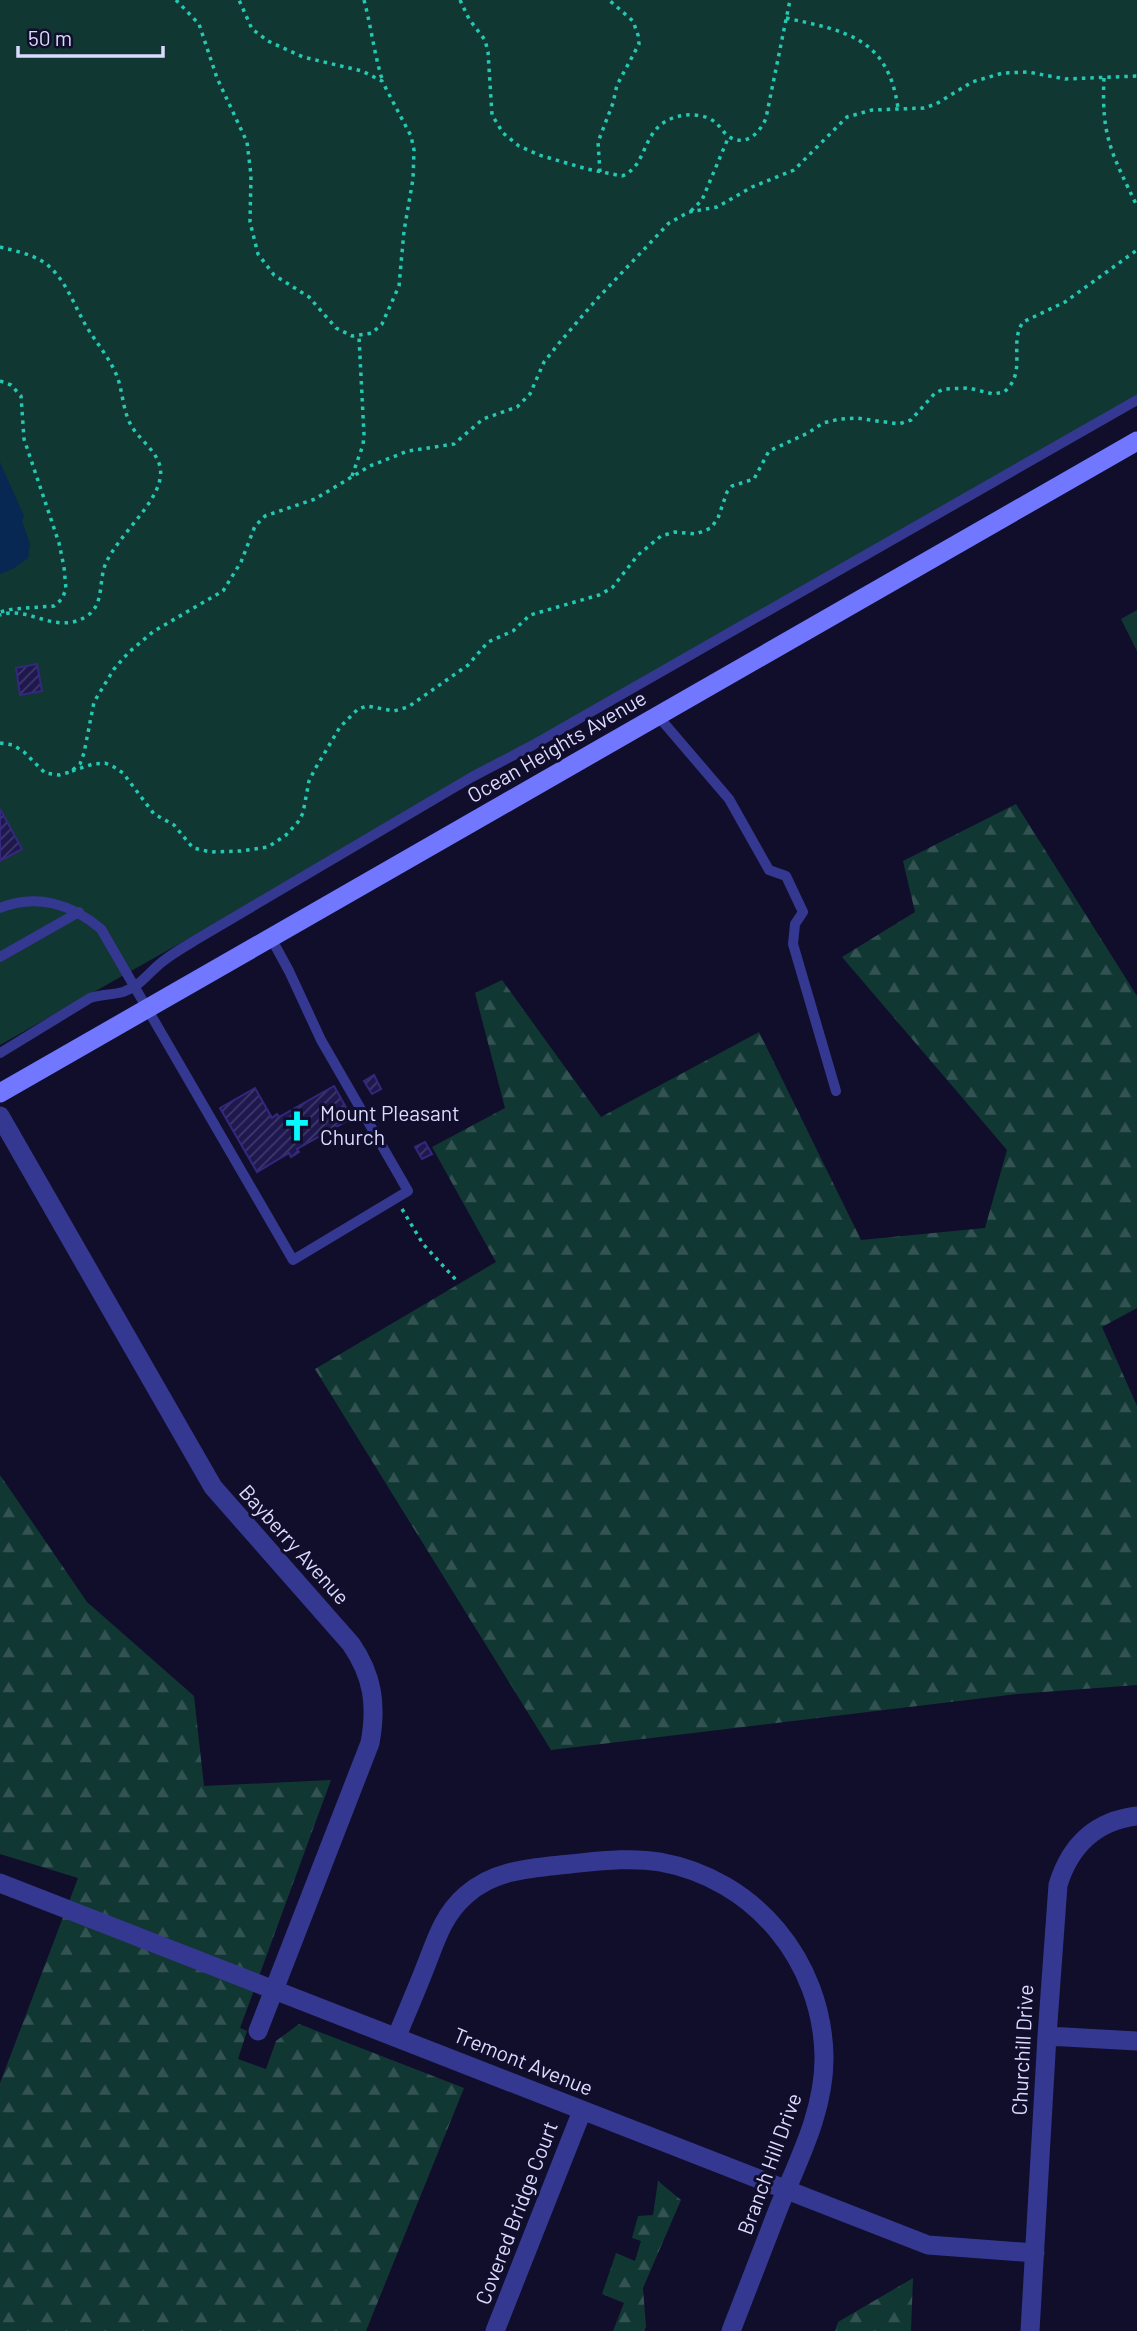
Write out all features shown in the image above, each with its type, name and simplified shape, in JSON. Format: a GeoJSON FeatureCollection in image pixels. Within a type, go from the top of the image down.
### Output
{"type":"FeatureCollection","features":[{"type":"Feature","properties":{"kind":"main road","name":"Ocean Heights Avenue"},"geometry":{"type":"LineString","coordinates":[[0,1093],[1137,440]]}},
{"type":"Feature","properties":{"kind":"street","name":"Bayberry Avenue"},"geometry":{"type":"LineString","coordinates":[[0,1116],[213,1487],[351,1644],[370,1680],[375,1714],[370,1743],[258,2031]]}},
{"type":"Feature","properties":{"kind":"street","name":"Churchill Drive"},"geometry":{"type":"LineString","coordinates":[[1030,2331],[1056,1897],[1065,1863],[1079,1843],[1093,1830],[1117,1819],[1137,1816]]}},
{"type":"Feature","properties":{"kind":"street","name":"Branch Hill Drive"},"geometry":{"type":"LineString","coordinates":[[397,2036],[446,1916],[464,1896],[486,1880],[516,1870],[606,1861],[648,1860],[692,1870],[735,1892],[771,1921],[797,1956],[817,2004],[824,2056],[821,2098],[731,2331]]}},
{"type":"Feature","properties":{"kind":"street","name":"Tremont Avenue"},"geometry":{"type":"LineString","coordinates":[[0,1883],[934,2247],[1035,2253]]}},
{"type":"Feature","properties":{"kind":"street"},"geometry":{"type":"LineString","coordinates":[[1046,2036],[1137,2041]]}},
{"type":"Feature","properties":{"kind":"street","name":"Covered Bridge Court"},"geometry":{"type":"LineString","coordinates":[[495,2331],[582,2111]]}},
{"type":"Feature","properties":{"kind":"lane"},"geometry":{"type":"LineString","coordinates":[[0,1053],[90,998],[122,992],[147,979],[163,961],[199,938],[472,777],[533,745],[1137,400]]}},
{"type":"Feature","properties":{"kind":"lane"},"geometry":{"type":"LineString","coordinates":[[658,716],[729,799],[769,870],[786,876],[803,912],[795,924],[793,944],[836,1091]]}},
{"type":"Feature","properties":{"kind":"lane"},"geometry":{"type":"LineString","coordinates":[[0,908],[37,901],[66,906],[79,912],[106,936],[293,1260],[408,1191],[321,1040],[271,938]]}},
{"type":"Feature","properties":{"kind":"lane"},"geometry":{"type":"LineString","coordinates":[[0,957],[79,912]]}},
{"type":"Feature","properties":{"kind":"path"},"geometry":{"type":"LineString","coordinates":[[176,0],[199,24],[217,78],[247,142],[250,160],[251,234],[258,254],[274,275],[304,293],[336,328],[359,337],[372,333],[382,324],[399,286],[404,231],[413,179],[414,150],[411,136],[382,81],[364,0]]}},
{"type":"Feature","properties":{"kind":"path"},"geometry":{"type":"LineString","coordinates":[[239,0],[252,29],[275,44],[310,60],[362,71],[382,81]]}},
{"type":"Feature","properties":{"kind":"path"},"geometry":{"type":"LineString","coordinates":[[460,0],[469,19],[485,40],[492,115],[503,133],[519,146],[539,155],[616,175],[628,173],[655,129],[668,118],[687,114],[704,116],[738,140],[756,135],[763,125],[790,0]]}},
{"type":"Feature","properties":{"kind":"path"},"geometry":{"type":"LineString","coordinates":[[600,172],[598,142],[621,75],[639,44],[633,21],[609,0]]}},
{"type":"Feature","properties":{"kind":"path"},"geometry":{"type":"LineString","coordinates":[[786,18],[841,30],[862,41],[877,56],[888,75],[898,108]]}},
{"type":"Feature","properties":{"kind":"path"},"geometry":{"type":"LineString","coordinates":[[70,772],[80,764],[94,702],[107,679],[129,652],[154,631],[223,591],[241,562],[255,526],[265,516],[315,499],[370,466],[408,451],[454,444],[482,419],[506,411],[524,401],[530,394],[544,362],[596,300],[669,223],[690,212],[717,207],[752,187],[794,170],[847,117],[872,110],[924,108],[936,104],[972,82],[1003,73],[1028,72],[1065,79],[1137,76]]}},
{"type":"Feature","properties":{"kind":"path"},"geometry":{"type":"LineString","coordinates":[[1104,78],[1103,117],[1108,141],[1137,206]]}},
{"type":"Feature","properties":{"kind":"path"},"geometry":{"type":"LineString","coordinates":[[690,212],[702,200],[729,136]]}},
{"type":"Feature","properties":{"kind":"path"},"geometry":{"type":"LineString","coordinates":[[0,247],[44,262],[62,282],[110,362],[119,380],[131,425],[157,458],[161,472],[158,486],[105,565],[99,601],[91,613],[66,623],[47,622],[15,613],[0,614]]}},
{"type":"Feature","properties":{"kind":"path"},"geometry":{"type":"LineString","coordinates":[[0,743],[12,745],[24,752],[45,773],[59,775],[93,764],[105,763],[114,767],[123,773],[154,814],[174,825],[193,848],[211,852],[241,851],[273,844],[298,822],[315,769],[340,727],[358,709],[367,706],[394,711],[408,707],[468,664],[488,642],[513,631],[530,615],[599,595],[612,588],[638,555],[661,536],[675,532],[696,534],[711,528],[732,486],[754,479],[769,451],[823,423],[856,418],[899,425],[911,420],[935,393],[944,389],[969,388],[993,394],[1004,392],[1015,378],[1019,360],[1015,340],[1023,322],[1065,302],[1137,250]]}},
{"type":"Feature","properties":{"kind":"path"},"geometry":{"type":"LineString","coordinates":[[351,477],[364,435],[359,337]]}},
{"type":"Feature","properties":{"kind":"path"},"geometry":{"type":"LineString","coordinates":[[0,381],[11,385],[21,396],[24,439],[59,543],[66,580],[64,594],[54,606],[12,608],[0,614]]}},
{"type":"Feature","properties":{"kind":"path"},"geometry":{"type":"LineString","coordinates":[[401,1207],[424,1244],[458,1282]]}},
{"type":"Feature","properties":{"kind":"green space"},"geometry":{"type":"Polygon","coordinates":[[[0,0],[1137,0],[1137,403],[0,1045],[0,0]]]}},
{"type":"Feature","properties":{"kind":"green space"},"geometry":{"type":"Polygon","coordinates":[[[1137,610],[1137,651],[1121,619],[1137,610]]]}},
{"type":"Feature","properties":{"kind":"green space"},"geometry":{"type":"Polygon","coordinates":[[[1016,804],[1137,996],[1137,1308],[1102,1327],[1137,1406],[1137,1685],[1017,1694],[551,1750],[315,1369],[496,1262],[432,1147],[505,1108],[475,993],[502,980],[601,1117],[759,1032],[861,1240],[985,1228],[1007,1150],[842,957],[915,912],[903,861],[1016,804]]]}},
{"type":"Feature","properties":{"kind":"green space"},"geometry":{"type":"Polygon","coordinates":[[[0,1475],[87,1602],[194,1696],[204,1786],[331,1780],[240,2028],[247,2031],[238,2059],[266,2069],[276,2041],[299,2024],[464,2088],[366,2331],[0,2331],[0,2083],[78,1878],[0,1854],[0,1475]]]}},
{"type":"Feature","properties":{"kind":"green space"},"geometry":{"type":"Polygon","coordinates":[[[658,2181],[681,2200],[643,2288],[646,2327],[644,2331],[613,2331],[624,2303],[602,2294],[616,2253],[635,2261],[641,2241],[632,2238],[638,2216],[653,2215],[658,2181]]]}},
{"type":"Feature","properties":{"kind":"green space"},"geometry":{"type":"Polygon","coordinates":[[[913,2278],[911,2331],[835,2331],[838,2322],[913,2278]]]}},
{"type":"Feature","properties":{"kind":"water"},"geometry":{"type":"Polygon","coordinates":[[[0,462],[24,516],[22,521],[30,544],[28,558],[13,569],[0,574],[0,462]]]}},
{"type":"Feature","properties":{"kind":"building"},"geometry":{"type":"Polygon","coordinates":[[[37,664],[42,691],[20,695],[16,668],[37,664]]]}},
{"type":"Feature","properties":{"kind":"building"},"geometry":{"type":"Polygon","coordinates":[[[0,809],[22,849],[0,861],[0,809]]]}},
{"type":"Feature","properties":{"kind":"building"},"geometry":{"type":"Polygon","coordinates":[[[374,1075],[381,1089],[372,1094],[364,1081],[374,1075]]]}},
{"type":"Feature","properties":{"kind":"building"},"geometry":{"type":"Polygon","coordinates":[[[334,1086],[352,1118],[297,1149],[299,1152],[291,1157],[289,1153],[257,1172],[220,1108],[255,1088],[272,1118],[277,1114],[279,1117],[334,1086]]]}},
{"type":"Feature","properties":{"kind":"building"},"geometry":{"type":"Polygon","coordinates":[[[425,1142],[432,1154],[422,1159],[415,1147],[425,1142]]]}},
{"type":"Feature","properties":{"kind":"place","name":"Mount Pleasant Church"},"geometry":{"type":"Point","coordinates":[297,1126]}}]}
